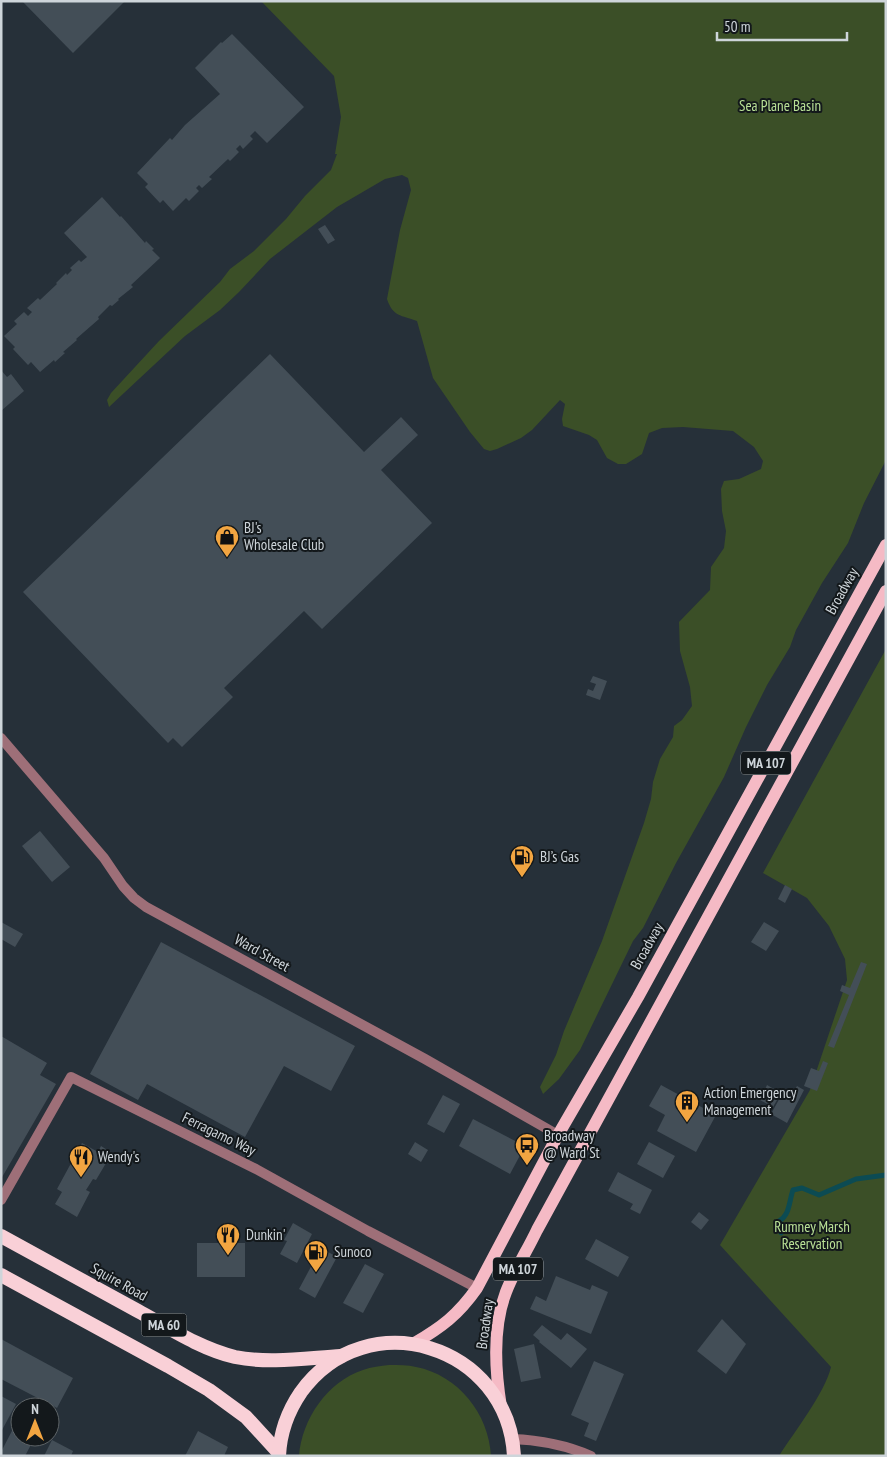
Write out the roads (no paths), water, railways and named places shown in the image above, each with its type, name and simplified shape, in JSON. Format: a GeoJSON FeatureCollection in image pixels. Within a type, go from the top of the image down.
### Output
{"type":"FeatureCollection","features":[{"type":"Feature","properties":{"kind":"highway","name":"Squire Road"},"geometry":{"type":"LineString","coordinates":[[1,1236],[184,1336],[224,1353],[244,1358],[268,1360],[341,1356]]}},
{"type":"Feature","properties":{"kind":"highway","name":"MA 60"},"geometry":{"type":"LineString","coordinates":[[1,1275],[209,1390],[246,1417],[279,1454]]}},
{"type":"Feature","properties":{"kind":"highway","name":"MA 60"},"geometry":{"type":"LineString","coordinates":[[341,1356],[376,1344],[401,1343],[413,1344],[443,1352],[469,1368],[490,1389],[508,1422],[514,1456]]}},
{"type":"Feature","properties":{"kind":"highway"},"geometry":{"type":"LineString","coordinates":[[279,1454],[285,1424],[298,1397],[317,1374],[341,1356]]}},
{"type":"Feature","properties":{"kind":"main road","name":"Broadway"},"geometry":{"type":"LineString","coordinates":[[413,1344],[451,1320],[464,1307],[477,1288],[558,1135],[646,982],[886,545]]}},
{"type":"Feature","properties":{"kind":"main road","name":"Broadway"},"geometry":{"type":"LineString","coordinates":[[501,1407],[496,1354],[500,1311],[506,1292],[542,1222],[886,592]]}},
{"type":"Feature","properties":{"kind":"street","name":"Ward Street"},"geometry":{"type":"LineString","coordinates":[[1,738],[104,858],[123,886],[146,907],[425,1059],[558,1135]]}},
{"type":"Feature","properties":{"kind":"street","name":"Ferragamo Way"},"geometry":{"type":"LineString","coordinates":[[1,1200],[71,1077],[256,1169],[477,1288]]}},
{"type":"Feature","properties":{"kind":"street"},"geometry":{"type":"LineString","coordinates":[[512,1439],[533,1440],[570,1447],[591,1456]]}},
{"type":"Feature","properties":{"kind":"waterway"},"geometry":{"type":"LineString","coordinates":[[781,1233],[778,1227],[779,1221],[787,1211],[793,1190],[802,1188],[819,1195],[856,1179],[886,1175]]}},
{"type":"Feature","properties":{"kind":"place","name":"BJ's Wholesale Club"},"geometry":{"type":"Point","coordinates":[227,558]}},
{"type":"Feature","properties":{"kind":"place","name":"BJ’s Gas"},"geometry":{"type":"Point","coordinates":[522,878]}},
{"type":"Feature","properties":{"kind":"place","name":"Action Emergency Management"},"geometry":{"type":"Point","coordinates":[687,1123]}},
{"type":"Feature","properties":{"kind":"place","name":"Broadway @ Ward St"},"geometry":{"type":"Point","coordinates":[527,1166]}},
{"type":"Feature","properties":{"kind":"place","name":"Wendy's"},"geometry":{"type":"Point","coordinates":[81,1178]}},
{"type":"Feature","properties":{"kind":"place","name":"Dunkin'"},"geometry":{"type":"Point","coordinates":[228,1256]}},
{"type":"Feature","properties":{"kind":"place","name":"Sunoco"},"geometry":{"type":"Point","coordinates":[316,1273]}},
{"type":"Feature","properties":{"kind":"park label","name":"Sea Plane Basin"},"geometry":{"type":"Point","coordinates":[780,106]}},
{"type":"Feature","properties":{"kind":"park label","name":"Rumney Marsh Reservation"},"geometry":{"type":"Point","coordinates":[812,1236]}}]}
